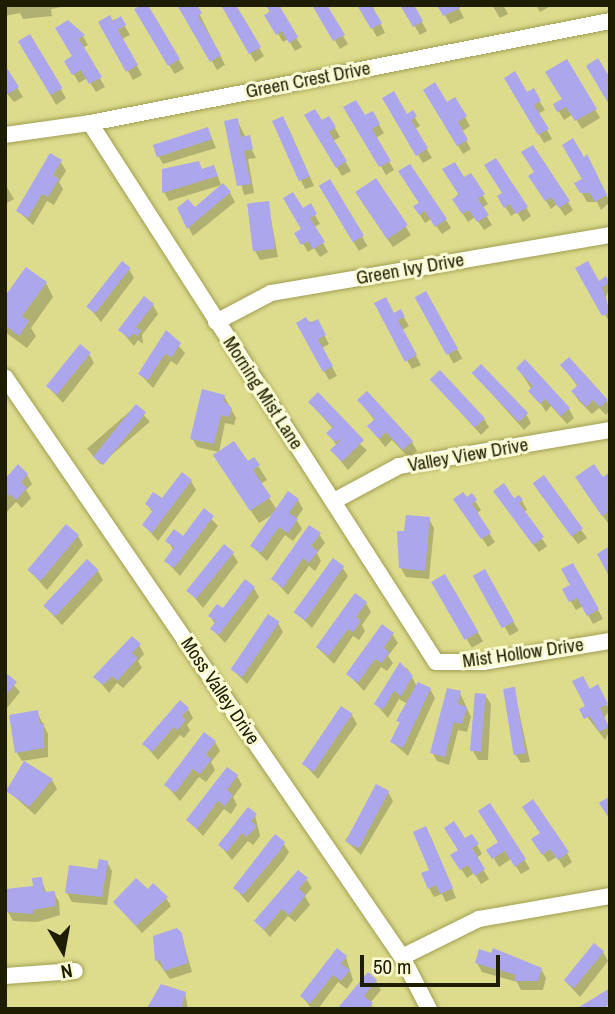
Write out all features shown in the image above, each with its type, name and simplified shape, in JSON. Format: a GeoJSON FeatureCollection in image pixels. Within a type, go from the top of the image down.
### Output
{"type":"FeatureCollection","features":[{"type":"Feature","properties":{"kind":"street","name":"Green Crest Drive"},"geometry":{"type":"LineString","coordinates":[[5,135],[90,123],[610,21]]}},
{"type":"Feature","properties":{"kind":"street","name":"Morning Mist Lane"},"geometry":{"type":"LineString","coordinates":[[90,123],[436,662]]}},
{"type":"Feature","properties":{"kind":"street","name":"Green Ivy Drive"},"geometry":{"type":"LineString","coordinates":[[216,322],[271,293],[610,235]]}},
{"type":"Feature","properties":{"kind":"street","name":"Moss Valley Drive"},"geometry":{"type":"LineString","coordinates":[[5,377],[402,957],[429,1009]]}},
{"type":"Feature","properties":{"kind":"street","name":"Valley View Drive"},"geometry":{"type":"LineString","coordinates":[[334,501],[398,467],[610,430]]}},
{"type":"Feature","properties":{"kind":"street","name":"Mist Hollow Drive"},"geometry":{"type":"LineString","coordinates":[[436,662],[483,662],[610,640]]}},
{"type":"Feature","properties":{"kind":"street"},"geometry":{"type":"LineString","coordinates":[[402,957],[479,919],[610,896]]}},
{"type":"Feature","properties":{"kind":"street"},"geometry":{"type":"LineString","coordinates":[[5,976],[75,971]]}},
{"type":"Feature","properties":{"kind":"building"},"geometry":{"type":"Polygon","coordinates":[[[148,5],[180,59],[168,66],[134,9],[148,5]]]}},
{"type":"Feature","properties":{"kind":"building"},"geometry":{"type":"Polygon","coordinates":[[[177,5],[197,5],[202,13],[198,16],[221,55],[210,62],[177,5]]]}},
{"type":"Feature","properties":{"kind":"building"},"geometry":{"type":"Polygon","coordinates":[[[221,5],[236,5],[261,47],[249,54],[221,5]]]}},
{"type":"Feature","properties":{"kind":"building"},"geometry":{"type":"Polygon","coordinates":[[[279,5],[298,37],[289,43],[282,31],[276,35],[264,15],[270,12],[267,7],[279,5]]]}},
{"type":"Feature","properties":{"kind":"building"},"geometry":{"type":"Polygon","coordinates":[[[312,5],[327,5],[345,35],[333,41],[312,5]]]}},
{"type":"Feature","properties":{"kind":"building"},"geometry":{"type":"Polygon","coordinates":[[[357,5],[371,5],[382,23],[371,29],[357,5]]]}},
{"type":"Feature","properties":{"kind":"building"},"geometry":{"type":"Polygon","coordinates":[[[400,5],[414,5],[423,21],[413,27],[400,5]]]}},
{"type":"Feature","properties":{"kind":"building"},"geometry":{"type":"Polygon","coordinates":[[[437,5],[459,5],[460,8],[443,16],[437,5]]]}},
{"type":"Feature","properties":{"kind":"building"},"geometry":{"type":"Polygon","coordinates":[[[110,15],[113,21],[121,16],[126,25],[118,30],[138,65],[126,72],[98,22],[110,15]]]}},
{"type":"Feature","properties":{"kind":"building"},"geometry":{"type":"Polygon","coordinates":[[[68,20],[85,35],[79,39],[102,77],[89,84],[81,70],[72,75],[64,61],[72,56],[55,28],[68,20]]]}},
{"type":"Feature","properties":{"kind":"building"},"geometry":{"type":"Polygon","coordinates":[[[30,34],[62,88],[50,95],[18,41],[30,34]]]}},
{"type":"Feature","properties":{"kind":"building"},"geometry":{"type":"Polygon","coordinates":[[[598,58],[610,78],[610,106],[586,66],[598,58]]]}},
{"type":"Feature","properties":{"kind":"building"},"geometry":{"type":"Polygon","coordinates":[[[567,59],[597,109],[575,121],[566,107],[557,112],[553,104],[562,99],[545,72],[567,59]]]}},
{"type":"Feature","properties":{"kind":"building"},"geometry":{"type":"Polygon","coordinates":[[[5,65],[19,87],[8,94],[5,90],[5,65]]]}},
{"type":"Feature","properties":{"kind":"building"},"geometry":{"type":"Polygon","coordinates":[[[515,71],[527,92],[534,88],[541,101],[534,105],[549,129],[538,135],[504,78],[515,71]]]}},
{"type":"Feature","properties":{"kind":"building"},"geometry":{"type":"Polygon","coordinates":[[[435,82],[447,102],[455,97],[467,116],[458,122],[468,140],[457,146],[423,90],[435,82]]]}},
{"type":"Feature","properties":{"kind":"building"},"geometry":{"type":"Polygon","coordinates":[[[394,91],[407,114],[413,110],[417,116],[411,120],[428,148],[416,156],[382,98],[394,91]]]}},
{"type":"Feature","properties":{"kind":"building"},"geometry":{"type":"Polygon","coordinates":[[[356,100],[365,115],[373,111],[380,124],[372,129],[391,161],[379,167],[343,107],[356,100]]]}},
{"type":"Feature","properties":{"kind":"building"},"geometry":{"type":"Polygon","coordinates":[[[315,109],[322,120],[329,116],[336,127],[329,132],[347,161],[336,168],[304,115],[315,109]]]}},
{"type":"Feature","properties":{"kind":"building"},"geometry":{"type":"Polygon","coordinates":[[[283,116],[310,176],[299,181],[272,121],[283,116]]]}},
{"type":"Feature","properties":{"kind":"building"},"geometry":{"type":"Polygon","coordinates":[[[238,118],[241,137],[250,135],[253,149],[244,151],[251,184],[237,186],[224,121],[238,118]]]}},
{"type":"Feature","properties":{"kind":"building"},"geometry":{"type":"Polygon","coordinates":[[[208,127],[212,139],[157,157],[153,145],[208,127]]]}},
{"type":"Feature","properties":{"kind":"building"},"geometry":{"type":"Polygon","coordinates":[[[573,138],[584,157],[587,154],[607,195],[595,202],[590,193],[580,193],[574,183],[582,179],[562,145],[573,138]]]}},
{"type":"Feature","properties":{"kind":"building"},"geometry":{"type":"Polygon","coordinates":[[[533,145],[570,201],[559,208],[551,197],[545,201],[528,176],[534,172],[521,152],[533,145]]]}},
{"type":"Feature","properties":{"kind":"building"},"geometry":{"type":"Polygon","coordinates":[[[50,153],[62,160],[53,175],[59,179],[48,197],[42,194],[28,218],[16,211],[50,153]]]}},
{"type":"Feature","properties":{"kind":"building"},"geometry":{"type":"Polygon","coordinates":[[[496,158],[528,207],[516,214],[510,204],[504,208],[497,196],[502,193],[484,165],[496,158]]]}},
{"type":"Feature","properties":{"kind":"building"},"geometry":{"type":"Polygon","coordinates":[[[199,161],[202,169],[214,165],[218,176],[162,193],[162,169],[199,161]]]}},
{"type":"Feature","properties":{"kind":"building"},"geometry":{"type":"Polygon","coordinates":[[[455,162],[464,177],[471,173],[485,194],[478,199],[489,215],[477,222],[469,210],[462,214],[452,199],[459,195],[442,169],[455,162]]]}},
{"type":"Feature","properties":{"kind":"building"},"geometry":{"type":"Polygon","coordinates":[[[410,164],[447,219],[435,227],[425,211],[419,215],[413,206],[419,203],[398,171],[410,164]]]}},
{"type":"Feature","properties":{"kind":"building"},"geometry":{"type":"Polygon","coordinates":[[[376,178],[408,225],[387,239],[355,192],[376,178]]]}},
{"type":"Feature","properties":{"kind":"building"},"geometry":{"type":"Polygon","coordinates":[[[330,179],[364,236],[353,242],[319,186],[330,179]]]}},
{"type":"Feature","properties":{"kind":"building"},"geometry":{"type":"Polygon","coordinates":[[[223,183],[231,192],[187,229],[177,208],[188,199],[195,207],[223,183]]]}},
{"type":"Feature","properties":{"kind":"building"},"geometry":{"type":"Polygon","coordinates":[[[293,192],[303,208],[311,203],[317,214],[310,218],[325,242],[313,249],[308,241],[301,245],[294,233],[301,229],[283,198],[293,192]]]}},
{"type":"Feature","properties":{"kind":"building"},"geometry":{"type":"Polygon","coordinates":[[[269,201],[275,249],[253,251],[247,204],[269,201]]]}},
{"type":"Feature","properties":{"kind":"building"},"geometry":{"type":"Polygon","coordinates":[[[122,261],[131,268],[95,313],[86,307],[122,261]]]}},
{"type":"Feature","properties":{"kind":"building"},"geometry":{"type":"Polygon","coordinates":[[[588,261],[599,281],[606,276],[610,283],[602,287],[610,312],[602,316],[575,268],[588,261]]]}},
{"type":"Feature","properties":{"kind":"building"},"geometry":{"type":"Polygon","coordinates":[[[26,267],[47,282],[22,316],[29,321],[19,336],[5,325],[5,296],[26,267]]]}},
{"type":"Feature","properties":{"kind":"building"},"geometry":{"type":"Polygon","coordinates":[[[426,291],[458,349],[447,355],[415,297],[426,291]]]}},
{"type":"Feature","properties":{"kind":"building"},"geometry":{"type":"Polygon","coordinates":[[[144,296],[154,304],[136,327],[141,331],[137,336],[133,333],[129,338],[118,330],[144,296]]]}},
{"type":"Feature","properties":{"kind":"building"},"geometry":{"type":"Polygon","coordinates":[[[386,297],[394,313],[401,309],[405,317],[398,320],[417,355],[405,362],[374,303],[386,297]]]}},
{"type":"Feature","properties":{"kind":"building"},"geometry":{"type":"Polygon","coordinates":[[[306,317],[310,323],[318,319],[326,335],[318,339],[333,366],[323,372],[296,323],[306,317]]]}},
{"type":"Feature","properties":{"kind":"building"},"geometry":{"type":"Polygon","coordinates":[[[166,330],[181,343],[172,357],[165,354],[148,380],[138,374],[166,330]]]}},
{"type":"Feature","properties":{"kind":"building"},"geometry":{"type":"Polygon","coordinates":[[[80,344],[91,353],[57,395],[46,386],[80,344]]]}},
{"type":"Feature","properties":{"kind":"building"},"geometry":{"type":"Polygon","coordinates":[[[569,357],[608,400],[600,407],[593,400],[586,407],[571,391],[578,385],[560,365],[569,357]]]}},
{"type":"Feature","properties":{"kind":"building"},"geometry":{"type":"Polygon","coordinates":[[[525,359],[570,408],[561,416],[545,399],[540,404],[528,391],[533,386],[516,368],[525,359]]]}},
{"type":"Feature","properties":{"kind":"building"},"geometry":{"type":"Polygon","coordinates":[[[481,364],[528,413],[519,422],[472,373],[481,364]]]}},
{"type":"Feature","properties":{"kind":"building"},"geometry":{"type":"Polygon","coordinates":[[[440,370],[485,418],[475,428],[430,380],[440,370]]]}},
{"type":"Feature","properties":{"kind":"building"},"geometry":{"type":"Polygon","coordinates":[[[202,389],[225,395],[224,401],[232,408],[229,417],[221,415],[214,444],[190,439],[202,389]]]}},
{"type":"Feature","properties":{"kind":"building"},"geometry":{"type":"Polygon","coordinates":[[[367,391],[413,441],[403,450],[386,432],[379,439],[367,426],[375,419],[357,400],[367,391]]]}},
{"type":"Feature","properties":{"kind":"building"},"geometry":{"type":"Polygon","coordinates":[[[318,392],[364,440],[342,462],[330,450],[343,438],[335,442],[326,433],[333,427],[308,402],[318,392]]]}},
{"type":"Feature","properties":{"kind":"building"},"geometry":{"type":"Polygon","coordinates":[[[136,404],[146,412],[103,465],[93,457],[136,404]]]}},
{"type":"Feature","properties":{"kind":"building"},"geometry":{"type":"Polygon","coordinates":[[[234,441],[248,461],[254,457],[260,465],[253,470],[271,497],[250,511],[213,455],[234,441]]]}},
{"type":"Feature","properties":{"kind":"building"},"geometry":{"type":"Polygon","coordinates":[[[18,464],[28,474],[21,482],[27,488],[16,500],[10,494],[5,500],[5,479],[18,464]]]}},
{"type":"Feature","properties":{"kind":"building"},"geometry":{"type":"Polygon","coordinates":[[[594,464],[603,477],[610,472],[610,510],[602,516],[575,477],[594,464]]]}},
{"type":"Feature","properties":{"kind":"building"},"geometry":{"type":"Polygon","coordinates":[[[182,472],[192,480],[152,533],[142,525],[153,510],[145,504],[153,492],[162,498],[182,472]]]}},
{"type":"Feature","properties":{"kind":"building"},"geometry":{"type":"Polygon","coordinates":[[[544,475],[583,528],[571,537],[533,483],[544,475]]]}},
{"type":"Feature","properties":{"kind":"building"},"geometry":{"type":"Polygon","coordinates":[[[504,483],[514,498],[519,495],[523,500],[519,503],[544,537],[533,545],[493,491],[504,483]]]}},
{"type":"Feature","properties":{"kind":"building"},"geometry":{"type":"Polygon","coordinates":[[[288,491],[299,499],[289,513],[298,519],[288,533],[279,527],[261,553],[250,546],[288,491]]]}},
{"type":"Feature","properties":{"kind":"building"},"geometry":{"type":"Polygon","coordinates":[[[463,492],[467,497],[472,493],[477,500],[472,504],[491,533],[481,539],[453,499],[463,492]]]}},
{"type":"Feature","properties":{"kind":"building"},"geometry":{"type":"Polygon","coordinates":[[[204,508],[214,516],[174,568],[164,561],[174,547],[165,541],[174,529],[183,536],[204,508]]]}},
{"type":"Feature","properties":{"kind":"building"},"geometry":{"type":"Polygon","coordinates":[[[406,515],[430,517],[425,571],[399,568],[397,531],[404,531],[406,515]]]}},
{"type":"Feature","properties":{"kind":"building"},"geometry":{"type":"Polygon","coordinates":[[[66,524],[79,535],[40,581],[27,570],[66,524]]]}},
{"type":"Feature","properties":{"kind":"building"},"geometry":{"type":"Polygon","coordinates":[[[309,525],[321,533],[311,546],[318,551],[309,563],[303,558],[283,588],[271,579],[309,525]]]}},
{"type":"Feature","properties":{"kind":"building"},"geometry":{"type":"Polygon","coordinates":[[[224,544],[234,552],[196,599],[186,591],[224,544]]]}},
{"type":"Feature","properties":{"kind":"building"},"geometry":{"type":"Polygon","coordinates":[[[608,547],[610,550],[610,578],[597,554],[608,547]]]}},
{"type":"Feature","properties":{"kind":"building"},"geometry":{"type":"Polygon","coordinates":[[[333,558],[344,566],[305,620],[294,612],[333,558]]]}},
{"type":"Feature","properties":{"kind":"building"},"geometry":{"type":"Polygon","coordinates":[[[87,559],[99,570],[55,617],[43,606],[87,559]]]}},
{"type":"Feature","properties":{"kind":"building"},"geometry":{"type":"Polygon","coordinates":[[[573,563],[599,609],[587,616],[577,598],[569,602],[562,589],[570,585],[561,569],[573,563]]]}},
{"type":"Feature","properties":{"kind":"building"},"geometry":{"type":"Polygon","coordinates":[[[485,569],[514,621],[502,628],[473,576],[485,569]]]}},
{"type":"Feature","properties":{"kind":"building"},"geometry":{"type":"Polygon","coordinates":[[[445,574],[478,632],[465,640],[431,582],[445,574]]]}},
{"type":"Feature","properties":{"kind":"building"},"geometry":{"type":"Polygon","coordinates":[[[245,579],[255,587],[219,635],[210,629],[216,621],[208,616],[217,604],[223,608],[245,579]]]}},
{"type":"Feature","properties":{"kind":"building"},"geometry":{"type":"Polygon","coordinates":[[[355,593],[367,602],[356,617],[361,621],[353,632],[348,629],[328,656],[316,647],[355,593]]]}},
{"type":"Feature","properties":{"kind":"building"},"geometry":{"type":"Polygon","coordinates":[[[268,614],[280,622],[242,677],[231,670],[268,614]]]}},
{"type":"Feature","properties":{"kind":"building"},"geometry":{"type":"Polygon","coordinates":[[[382,624],[394,633],[384,647],[389,653],[382,663],[375,659],[358,683],[346,674],[382,624]]]}},
{"type":"Feature","properties":{"kind":"building"},"geometry":{"type":"Polygon","coordinates":[[[132,636],[141,644],[132,653],[138,658],[117,681],[112,676],[103,685],[93,677],[132,636]]]}},
{"type":"Feature","properties":{"kind":"building"},"geometry":{"type":"Polygon","coordinates":[[[400,662],[413,676],[401,696],[394,691],[383,710],[374,704],[400,662]]]}},
{"type":"Feature","properties":{"kind":"building"},"geometry":{"type":"Polygon","coordinates":[[[5,672],[17,682],[5,696],[5,672]]]}},
{"type":"Feature","properties":{"kind":"building"},"geometry":{"type":"Polygon","coordinates":[[[583,676],[590,689],[598,684],[608,704],[600,708],[609,727],[599,732],[590,716],[584,719],[579,709],[585,706],[572,681],[583,676]]]}},
{"type":"Feature","properties":{"kind":"building"},"geometry":{"type":"Polygon","coordinates":[[[418,682],[431,688],[403,748],[390,742],[400,722],[396,721],[418,682]]]}},
{"type":"Feature","properties":{"kind":"building"},"geometry":{"type":"Polygon","coordinates":[[[515,687],[525,753],[514,755],[503,689],[515,687]]]}},
{"type":"Feature","properties":{"kind":"building"},"geometry":{"type":"Polygon","coordinates":[[[447,688],[461,691],[458,704],[467,707],[462,724],[454,722],[445,757],[430,753],[447,688]]]}},
{"type":"Feature","properties":{"kind":"building"},"geometry":{"type":"Polygon","coordinates":[[[475,693],[486,694],[481,752],[470,751],[475,693]]]}},
{"type":"Feature","properties":{"kind":"building"},"geometry":{"type":"Polygon","coordinates":[[[180,700],[189,708],[182,716],[186,720],[178,730],[174,727],[152,752],[142,744],[180,700]]]}},
{"type":"Feature","properties":{"kind":"building"},"geometry":{"type":"Polygon","coordinates":[[[341,706],[353,714],[313,772],[302,764],[341,706]]]}},
{"type":"Feature","properties":{"kind":"building"},"geometry":{"type":"Polygon","coordinates":[[[38,710],[40,724],[44,723],[44,748],[15,753],[9,715],[38,710]]]}},
{"type":"Feature","properties":{"kind":"building"},"geometry":{"type":"Polygon","coordinates":[[[204,732],[216,741],[206,755],[212,759],[200,774],[193,769],[175,793],[164,785],[204,732]]]}},
{"type":"Feature","properties":{"kind":"building"},"geometry":{"type":"Polygon","coordinates":[[[24,761],[53,779],[29,807],[6,791],[24,761]]]}},
{"type":"Feature","properties":{"kind":"building"},"geometry":{"type":"Polygon","coordinates":[[[227,767],[238,775],[227,790],[233,795],[225,806],[218,801],[197,829],[186,820],[227,767]]]}},
{"type":"Feature","properties":{"kind":"building"},"geometry":{"type":"Polygon","coordinates":[[[376,784],[389,791],[359,848],[345,841],[376,784]]]}},
{"type":"Feature","properties":{"kind":"building"},"geometry":{"type":"Polygon","coordinates":[[[610,796],[610,820],[599,803],[610,796]]]}},
{"type":"Feature","properties":{"kind":"building"},"geometry":{"type":"Polygon","coordinates":[[[533,799],[569,852],[558,860],[550,849],[542,855],[531,839],[540,833],[522,807],[533,799]]]}},
{"type":"Feature","properties":{"kind":"building"},"geometry":{"type":"Polygon","coordinates":[[[490,803],[526,859],[515,867],[505,851],[492,859],[486,850],[498,842],[478,811],[490,803]]]}},
{"type":"Feature","properties":{"kind":"building"},"geometry":{"type":"Polygon","coordinates":[[[248,807],[257,814],[251,821],[257,826],[247,837],[242,833],[227,852],[218,845],[248,807]]]}},
{"type":"Feature","properties":{"kind":"building"},"geometry":{"type":"Polygon","coordinates":[[[454,821],[465,838],[472,834],[479,844],[472,848],[485,869],[475,876],[468,865],[460,870],[450,855],[458,850],[444,828],[454,821]]]}},
{"type":"Feature","properties":{"kind":"building"},"geometry":{"type":"Polygon","coordinates":[[[426,826],[453,888],[440,894],[436,885],[428,889],[421,873],[429,870],[413,832],[426,826]]]}},
{"type":"Feature","properties":{"kind":"building"},"geometry":{"type":"Polygon","coordinates":[[[275,834],[285,842],[243,895],[233,888],[275,834]]]}},
{"type":"Feature","properties":{"kind":"building"},"geometry":{"type":"Polygon","coordinates":[[[99,859],[108,861],[102,897],[65,893],[69,865],[97,869],[99,859]]]}},
{"type":"Feature","properties":{"kind":"building"},"geometry":{"type":"Polygon","coordinates":[[[298,870],[308,878],[299,889],[306,895],[289,915],[282,909],[264,930],[254,921],[298,870]]]}},
{"type":"Feature","properties":{"kind":"building"},"geometry":{"type":"Polygon","coordinates":[[[42,877],[44,892],[55,891],[56,906],[33,910],[33,914],[6,912],[5,889],[33,886],[32,878],[42,877]]]}},
{"type":"Feature","properties":{"kind":"building"},"geometry":{"type":"Polygon","coordinates":[[[136,878],[148,889],[153,883],[168,897],[136,926],[113,902],[136,878]]]}},
{"type":"Feature","properties":{"kind":"building"},"geometry":{"type":"Polygon","coordinates":[[[177,928],[182,933],[188,963],[164,971],[160,960],[155,961],[153,936],[177,928]]]}},
{"type":"Feature","properties":{"kind":"building"},"geometry":{"type":"Polygon","coordinates":[[[594,943],[604,951],[574,988],[564,980],[594,943]]]}},
{"type":"Feature","properties":{"kind":"building"},"geometry":{"type":"Polygon","coordinates":[[[337,948],[347,956],[341,964],[350,970],[341,981],[333,975],[310,1004],[300,996],[337,948]]]}},
{"type":"Feature","properties":{"kind":"building"},"geometry":{"type":"Polygon","coordinates":[[[493,948],[542,968],[538,981],[514,981],[516,975],[475,963],[479,949],[491,953],[493,948]]]}},
{"type":"Feature","properties":{"kind":"building"},"geometry":{"type":"Polygon","coordinates":[[[368,972],[377,980],[364,996],[373,1003],[368,1009],[337,1009],[368,972]]]}},
{"type":"Feature","properties":{"kind":"building"},"geometry":{"type":"Polygon","coordinates":[[[161,984],[186,992],[181,1009],[147,1008],[161,984]]]}},
{"type":"Feature","properties":{"kind":"building"},"geometry":{"type":"Polygon","coordinates":[[[610,988],[610,1003],[604,1009],[576,1009],[610,988]]]}}]}
